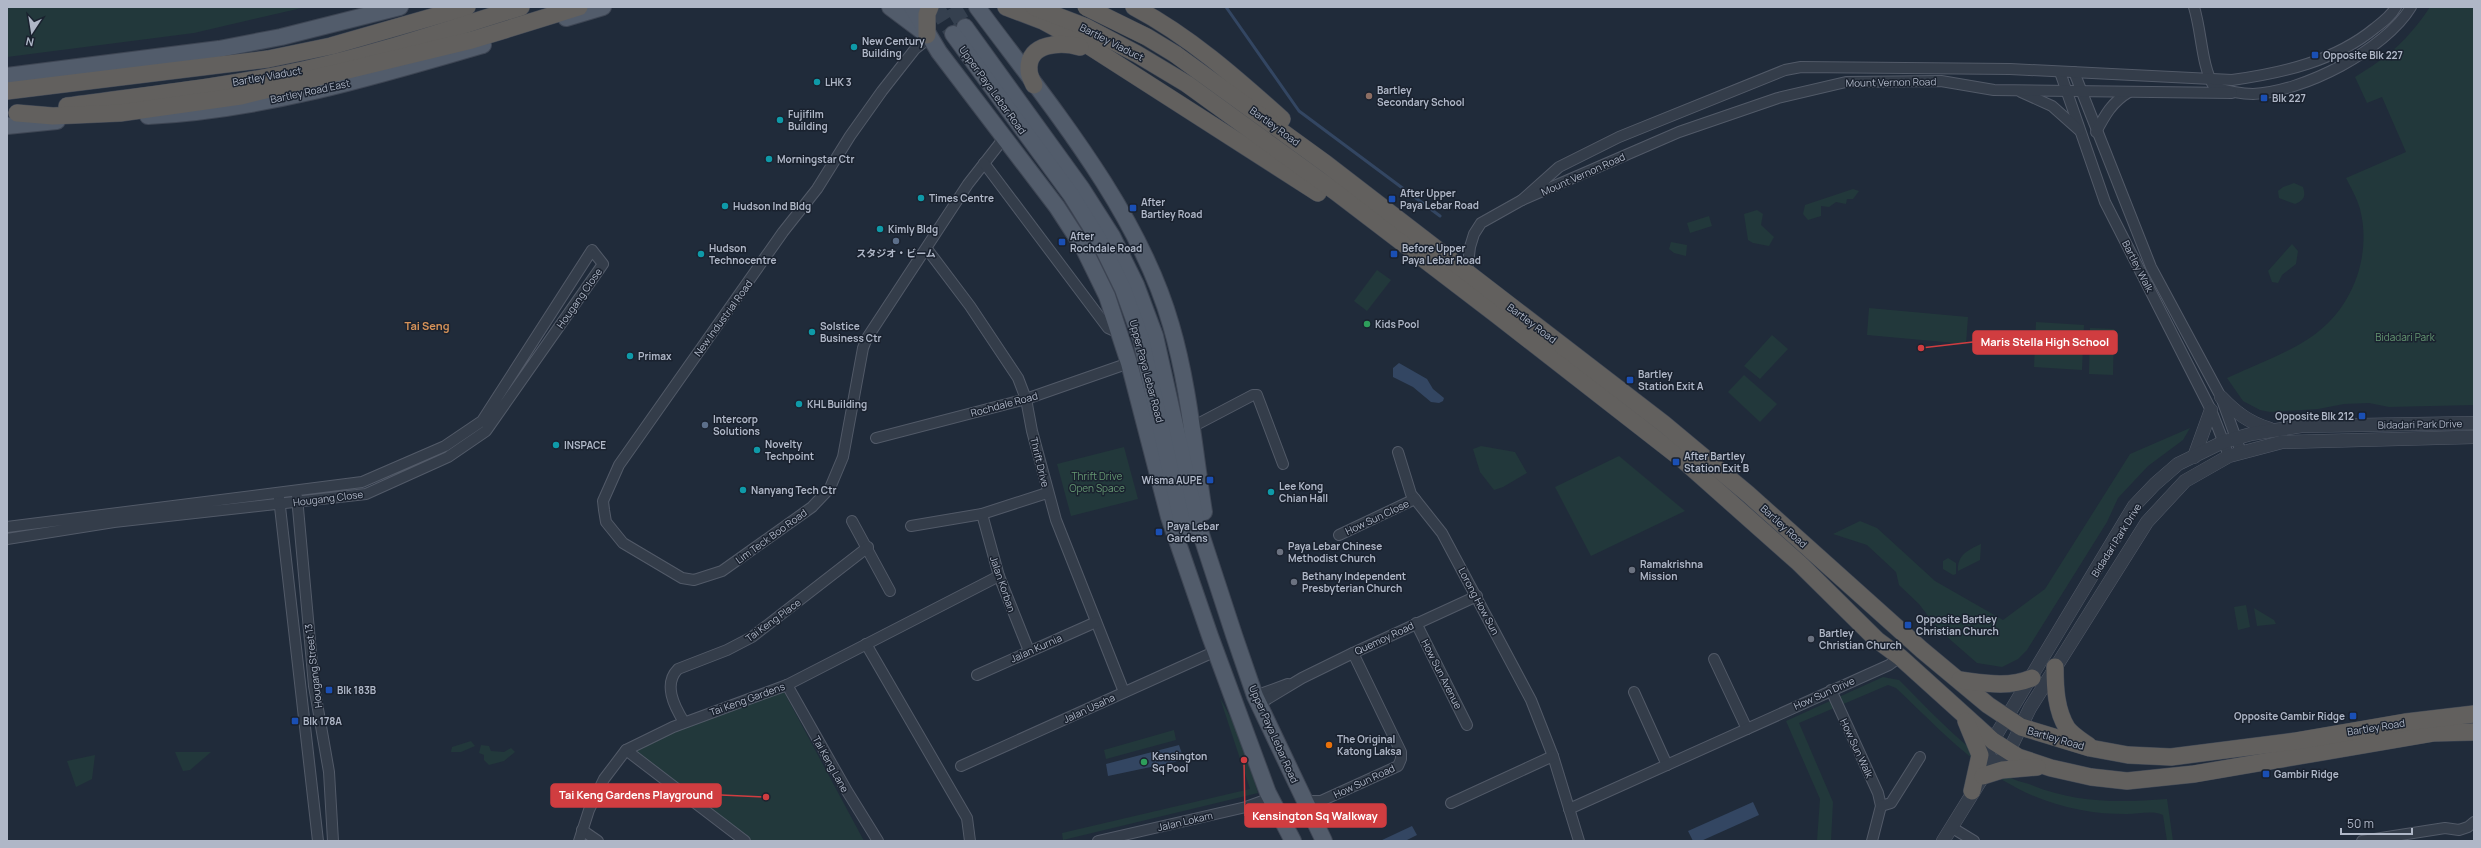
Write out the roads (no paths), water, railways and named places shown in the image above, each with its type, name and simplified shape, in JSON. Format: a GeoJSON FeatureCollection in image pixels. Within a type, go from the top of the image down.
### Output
{"type":"FeatureCollection","features":[{"type":"Feature","properties":{"kind":"highway","name":"Bartley Viaduct"},"geometry":{"type":"LineString","coordinates":[[7,91],[202,69],[268,59],[338,44],[467,7]]}},
{"type":"Feature","properties":{"kind":"highway","name":"Bartley Viaduct"},"geometry":{"type":"LineString","coordinates":[[10,118],[302,70],[351,58],[521,7]]}},
{"type":"Feature","properties":{"kind":"highway"},"geometry":{"type":"LineString","coordinates":[[10,118],[120,113],[241,96],[472,40],[580,7]]}},
{"type":"Feature","properties":{"kind":"highway"},"geometry":{"type":"LineString","coordinates":[[928,36],[927,14],[930,7]]}},
{"type":"Feature","properties":{"kind":"highway","name":"Bartley Viaduct"},"geometry":{"type":"LineString","coordinates":[[1086,7],[1147,37],[1175,54]]}},
{"type":"Feature","properties":{"kind":"highway"},"geometry":{"type":"LineString","coordinates":[[1134,7],[1160,21],[1220,64],[1312,146],[1325,163]]}},
{"type":"Feature","properties":{"kind":"highway","name":"Bartley Viaduct"},"geometry":{"type":"LineString","coordinates":[[1020,8],[1086,27],[1137,54],[1187,84]]}},
{"type":"Feature","properties":{"kind":"highway"},"geometry":{"type":"LineString","coordinates":[[1020,8],[1099,53],[1352,213],[1370,219]]}},
{"type":"Feature","properties":{"kind":"highway"},"geometry":{"type":"LineString","coordinates":[[1034,85],[1029,70],[1030,61],[1035,53],[1044,46],[1067,43],[1099,53]]}},
{"type":"Feature","properties":{"kind":"highway","name":"Bartley Road"},"geometry":{"type":"LineString","coordinates":[[1175,54],[1325,163],[1664,424],[1748,494],[1922,650],[2014,723],[2090,748],[2128,755],[2171,757],[2296,741],[2406,722],[2474,714]]}},
{"type":"Feature","properties":{"kind":"highway","name":"Bartley Road"},"geometry":{"type":"LineString","coordinates":[[1187,84],[1370,219],[1659,440],[1799,563],[1877,640],[1900,657],[1993,741],[2018,757],[2051,768],[2091,777],[2127,781],[2160,778],[2433,733],[2474,732]]}},
{"type":"Feature","properties":{"kind":"highway"},"geometry":{"type":"LineString","coordinates":[[2055,667],[2056,697],[2059,710],[2068,728],[2090,748]]}},
{"type":"Feature","properties":{"kind":"highway"},"geometry":{"type":"LineString","coordinates":[[1960,680],[2008,684],[2020,683],[2032,678]]}},
{"type":"Feature","properties":{"kind":"highway"},"geometry":{"type":"LineString","coordinates":[[1963,714],[1980,755],[1972,791]]}},
{"type":"Feature","properties":{"kind":"highway"},"geometry":{"type":"LineString","coordinates":[[1987,769],[2002,770],[2029,767],[2051,768]]}},
{"type":"Feature","properties":{"kind":"main road"},"geometry":{"type":"LineString","coordinates":[[7,76],[219,49],[281,37],[400,7]]}},
{"type":"Feature","properties":{"kind":"main road","name":"Bartley Road East"},"geometry":{"type":"LineString","coordinates":[[10,118],[60,121],[176,114],[293,96],[381,75],[603,7]]}},
{"type":"Feature","properties":{"kind":"main road"},"geometry":{"type":"LineString","coordinates":[[890,7],[928,36]]}},
{"type":"Feature","properties":{"kind":"main road","name":"Upper Paya Lebar Road"},"geometry":{"type":"LineString","coordinates":[[912,7],[928,36],[939,52],[1057,206],[1083,247],[1107,296],[1130,363],[1169,516],[1210,636],[1271,798],[1293,841]]}},
{"type":"Feature","properties":{"kind":"main road"},"geometry":{"type":"LineString","coordinates":[[936,7],[934,23],[939,52]]}},
{"type":"Feature","properties":{"kind":"main road","name":"Upper Paya Lebar Road"},"geometry":{"type":"LineString","coordinates":[[976,8],[1034,85],[1100,178],[1130,226],[1171,324],[1192,427],[1215,579]]}},
{"type":"Feature","properties":{"kind":"main road","name":"Upper Paya Lebar Road"},"geometry":{"type":"LineString","coordinates":[[1210,636],[1141,339],[1123,289],[1099,240],[1071,195],[959,31],[1082,189],[1112,236],[1136,285],[1155,336],[1191,498],[1215,579],[1257,700],[1303,801],[1324,841]]}},
{"type":"Feature","properties":{"kind":"street"},"geometry":{"type":"LineString","coordinates":[[2194,7],[2200,29],[2208,77],[2214,87],[2232,93]]}},
{"type":"Feature","properties":{"kind":"street","name":"Mount Vernon Road"},"geometry":{"type":"LineString","coordinates":[[1522,200],[1559,167],[1619,138],[1785,70],[1802,67],[1844,67],[2074,72],[2208,77],[2232,80],[2263,76],[2320,60],[2357,43],[2392,15],[2396,7]]}},
{"type":"Feature","properties":{"kind":"street","name":"Mount Vernon Road"},"geometry":{"type":"LineString","coordinates":[[1466,273],[1470,247],[1474,234],[1481,223],[1522,200],[1678,132],[1778,98],[1846,82],[1941,81],[1994,90],[2081,90],[2253,94],[2275,91],[2314,78],[2355,59],[2381,41],[2411,7]]}},
{"type":"Feature","properties":{"kind":"street","name":"New Industrial Road"},"geometry":{"type":"LineString","coordinates":[[604,510],[603,500],[619,464],[783,232],[817,189],[850,136],[882,91],[915,49],[928,36]]}},
{"type":"Feature","properties":{"kind":"street"},"geometry":{"type":"LineString","coordinates":[[1844,67],[1846,82]]}},
{"type":"Feature","properties":{"kind":"street","name":"Bartley Walk"},"geometry":{"type":"LineString","coordinates":[[2060,72],[2105,202],[2211,410],[2223,442],[2235,454]]}},
{"type":"Feature","properties":{"kind":"street","name":"Bartley Walk"},"geometry":{"type":"LineString","coordinates":[[2074,72],[2096,132],[2152,267],[2221,397],[2236,438],[2235,454]]}},
{"type":"Feature","properties":{"kind":"street"},"geometry":{"type":"LineString","coordinates":[[2015,90],[2052,106],[2081,131]]}},
{"type":"Feature","properties":{"kind":"street"},"geometry":{"type":"LineString","coordinates":[[2096,132],[2107,110],[2117,99],[2131,91]]}},
{"type":"Feature","properties":{"kind":"street","name":"Lim Teck Boo Road"},"geometry":{"type":"LineString","coordinates":[[604,510],[606,522],[623,544],[682,578],[694,580],[722,571],[812,507],[830,488],[843,457],[862,348],[866,338],[927,249],[968,184],[1004,138]]}},
{"type":"Feature","properties":{"kind":"street","name":"Upper Paya Lebar Road"},"geometry":{"type":"LineString","coordinates":[[984,163],[1108,328],[1119,333]]}},
{"type":"Feature","properties":{"kind":"street","name":"Thrift Drive"},"geometry":{"type":"LineString","coordinates":[[927,249],[970,306],[1018,378],[1026,399],[1030,426],[1047,493],[1124,692]]}},
{"type":"Feature","properties":{"kind":"street","name":"Hougang Close"},"geometry":{"type":"LineString","coordinates":[[7,527],[279,494],[362,482],[445,446],[482,421],[592,250],[603,264],[486,431],[448,457],[366,494],[298,503],[114,522],[7,539]]}},
{"type":"Feature","properties":{"kind":"street","name":"Rochdale Road"},"geometry":{"type":"LineString","coordinates":[[876,438],[1026,399],[1130,363]]}},
{"type":"Feature","properties":{"kind":"street"},"geometry":{"type":"LineString","coordinates":[[1192,427],[1252,395],[1256,395],[1283,464]]}},
{"type":"Feature","properties":{"kind":"street"},"geometry":{"type":"LineString","coordinates":[[2221,397],[2252,424],[2272,430]]}},
{"type":"Feature","properties":{"kind":"street"},"geometry":{"type":"LineString","coordinates":[[2194,457],[2211,410]]}},
{"type":"Feature","properties":{"kind":"street","name":"Bidadari Park Drive"},"geometry":{"type":"LineString","coordinates":[[2014,723],[2032,678],[2134,506],[2154,484],[2178,464],[2223,442],[2272,430],[2301,426],[2436,425],[2474,423]]}},
{"type":"Feature","properties":{"kind":"street"},"geometry":{"type":"LineString","coordinates":[[2436,425],[2453,429],[2457,432],[2458,438]]}},
{"type":"Feature","properties":{"kind":"street","name":"Bidadari Park Drive"},"geometry":{"type":"LineString","coordinates":[[2014,723],[2030,708],[2147,522],[2185,481],[2235,454],[2282,442],[2313,439],[2474,437]]}},
{"type":"Feature","properties":{"kind":"street","name":"Lorong How Sun"},"geometry":{"type":"LineString","coordinates":[[1398,452],[1408,488],[1442,533],[1477,596],[1531,700],[1553,756],[1579,841]]}},
{"type":"Feature","properties":{"kind":"street"},"geometry":{"type":"LineString","coordinates":[[2178,464],[2191,466],[2191,472],[2185,481]]}},
{"type":"Feature","properties":{"kind":"street","name":"Hougang Street 13"},"geometry":{"type":"LineString","coordinates":[[296,491],[314,686],[329,772],[333,841]]}},
{"type":"Feature","properties":{"kind":"street"},"geometry":{"type":"LineString","coordinates":[[911,526],[982,514],[1047,493]]}},
{"type":"Feature","properties":{"kind":"street","name":"Hougang Street 13"},"geometry":{"type":"LineString","coordinates":[[279,494],[318,841]]}},
{"type":"Feature","properties":{"kind":"street","name":"How Sun Close"},"geometry":{"type":"LineString","coordinates":[[1339,535],[1415,499]]}},
{"type":"Feature","properties":{"kind":"street","name":"Jalan Korban"},"geometry":{"type":"LineString","coordinates":[[982,514],[999,576],[1029,651]]}},
{"type":"Feature","properties":{"kind":"street"},"geometry":{"type":"LineString","coordinates":[[852,521],[868,547],[890,591]]}},
{"type":"Feature","properties":{"kind":"street","name":"Tai Keng Place"},"geometry":{"type":"LineString","coordinates":[[684,722],[669,685],[672,674],[678,668],[727,650],[752,637],[868,547]]}},
{"type":"Feature","properties":{"kind":"street","name":"Tai Keng Gardens"},"geometry":{"type":"LineString","coordinates":[[579,841],[582,830],[604,779],[626,750],[684,722],[787,685],[999,576]]}},
{"type":"Feature","properties":{"kind":"street","name":"Quemoy Road"},"geometry":{"type":"LineString","coordinates":[[1257,700],[1280,685],[1294,683],[1416,623],[1477,596]]}},
{"type":"Feature","properties":{"kind":"street","name":"Jalan Kurnia"},"geometry":{"type":"LineString","coordinates":[[977,675],[1096,622]]}},
{"type":"Feature","properties":{"kind":"street","name":"How Sun Avenue"},"geometry":{"type":"LineString","coordinates":[[1416,623],[1467,725]]}},
{"type":"Feature","properties":{"kind":"street"},"geometry":{"type":"LineString","coordinates":[[866,644],[967,818],[970,841]]}},
{"type":"Feature","properties":{"kind":"street","name":"Jalan Usaha"},"geometry":{"type":"LineString","coordinates":[[961,766],[1216,651]]}},
{"type":"Feature","properties":{"kind":"street","name":"How Sun Road"},"geometry":{"type":"LineString","coordinates":[[1303,801],[1321,801],[1398,766],[1401,759],[1401,752],[1353,653]]}},
{"type":"Feature","properties":{"kind":"street","name":"How Sun Drive"},"geometry":{"type":"LineString","coordinates":[[1569,809],[1889,665],[1900,657]]}},
{"type":"Feature","properties":{"kind":"street"},"geometry":{"type":"LineString","coordinates":[[1714,659],[1747,729]]}},
{"type":"Feature","properties":{"kind":"street","name":"Tai Keng Lane"},"geometry":{"type":"LineString","coordinates":[[787,685],[847,791],[878,841]]}},
{"type":"Feature","properties":{"kind":"street","name":"How Sun Walk"},"geometry":{"type":"LineString","coordinates":[[1831,690],[1878,793],[1881,806]]}},
{"type":"Feature","properties":{"kind":"street"},"geometry":{"type":"LineString","coordinates":[[1634,692],[1667,766]]}},
{"type":"Feature","properties":{"kind":"street"},"geometry":{"type":"LineString","coordinates":[[1987,769],[1987,750],[1993,741],[2014,723]]}},
{"type":"Feature","properties":{"kind":"street"},"geometry":{"type":"LineString","coordinates":[[1943,841],[1972,791],[1987,769],[2002,760],[2009,751],[2014,723]]}},
{"type":"Feature","properties":{"kind":"street"},"geometry":{"type":"LineString","coordinates":[[626,750],[745,841]]}},
{"type":"Feature","properties":{"kind":"street"},"geometry":{"type":"LineString","coordinates":[[1451,803],[1553,756]]}},
{"type":"Feature","properties":{"kind":"street"},"geometry":{"type":"LineString","coordinates":[[1872,841],[1881,806],[1891,803],[1920,757]]}},
{"type":"Feature","properties":{"kind":"street","name":"Jalan Lokam"},"geometry":{"type":"LineString","coordinates":[[1098,841],[1246,807],[1271,798]]}},
{"type":"Feature","properties":{"kind":"street"},"geometry":{"type":"LineString","coordinates":[[2362,841],[2445,828],[2459,830],[2471,824]]}},
{"type":"Feature","properties":{"kind":"street"},"geometry":{"type":"LineString","coordinates":[[1951,827],[1974,841]]}},
{"type":"Feature","properties":{"kind":"street"},"geometry":{"type":"LineString","coordinates":[[582,830],[598,841]]}},
{"type":"Feature","properties":{"kind":"water"},"geometry":{"type":"Polygon","coordinates":[[[1399,363],[1427,379],[1433,389],[1444,398],[1443,401],[1439,403],[1431,402],[1413,387],[1393,377],[1393,368],[1399,363]]]}},
{"type":"Feature","properties":{"kind":"water","name":"Kensington Sq Pool"},"geometry":{"type":"Polygon","coordinates":[[[1179,745],[1184,760],[1108,776],[1106,764],[1179,745]]]}},
{"type":"Feature","properties":{"kind":"water"},"geometry":{"type":"Polygon","coordinates":[[[1753,802],[1759,815],[1701,841],[1693,841],[1688,831],[1753,802]]]}},
{"type":"Feature","properties":{"kind":"water"},"geometry":{"type":"Polygon","coordinates":[[[1412,826],[1417,835],[1405,841],[1380,841],[1412,826]]]}},
{"type":"Feature","properties":{"kind":"waterway"},"geometry":{"type":"LineString","coordinates":[[1226,7],[1299,111],[1440,216]]}},
{"type":"Feature","properties":{"kind":"tunnel"},"geometry":{"type":"LineString","coordinates":[[936,7],[953,34]]}},
{"type":"Feature","properties":{"kind":"tunnel"},"geometry":{"type":"LineString","coordinates":[[953,7],[965,27]]}},
{"type":"Feature","properties":{"kind":"place","name":"New Century Building"},"geometry":{"type":"Point","coordinates":[854,47]}},
{"type":"Feature","properties":{"kind":"place","name":"Opposite Blk 227"},"geometry":{"type":"Point","coordinates":[2315,55]}},
{"type":"Feature","properties":{"kind":"place","name":"LHK 3"},"geometry":{"type":"Point","coordinates":[817,82]}},
{"type":"Feature","properties":{"kind":"place","name":"Bartley Secondary School"},"geometry":{"type":"Point","coordinates":[1369,96]}},
{"type":"Feature","properties":{"kind":"place","name":"Blk 227"},"geometry":{"type":"Point","coordinates":[2264,98]}},
{"type":"Feature","properties":{"kind":"place","name":"Fujifilm Building"},"geometry":{"type":"Point","coordinates":[780,120]}},
{"type":"Feature","properties":{"kind":"place","name":"Morningstar Ctr"},"geometry":{"type":"Point","coordinates":[769,159]}},
{"type":"Feature","properties":{"kind":"place","name":"Times Centre"},"geometry":{"type":"Point","coordinates":[921,198]}},
{"type":"Feature","properties":{"kind":"place","name":"After Upper Paya Lebar Road"},"geometry":{"type":"Point","coordinates":[1392,199]}},
{"type":"Feature","properties":{"kind":"place","name":"Hudson Ind Bldg"},"geometry":{"type":"Point","coordinates":[725,206]}},
{"type":"Feature","properties":{"kind":"place","name":"After Bartley Road"},"geometry":{"type":"Point","coordinates":[1133,208]}},
{"type":"Feature","properties":{"kind":"place","name":"Kimly Bldg"},"geometry":{"type":"Point","coordinates":[880,229]}},
{"type":"Feature","properties":{"kind":"place","name":"スタジオ・ビーム"},"geometry":{"type":"Point","coordinates":[896,241]}},
{"type":"Feature","properties":{"kind":"place","name":"After Rochdale Road"},"geometry":{"type":"Point","coordinates":[1062,242]}},
{"type":"Feature","properties":{"kind":"place","name":"Hudson Technocentre"},"geometry":{"type":"Point","coordinates":[701,254]}},
{"type":"Feature","properties":{"kind":"place","name":"Before Upper Paya Lebar Road"},"geometry":{"type":"Point","coordinates":[1394,254]}},
{"type":"Feature","properties":{"kind":"place","name":"Kids Pool"},"geometry":{"type":"Point","coordinates":[1367,324]}},
{"type":"Feature","properties":{"kind":"place","name":"Solstice Business Ctr"},"geometry":{"type":"Point","coordinates":[812,332]}},
{"type":"Feature","properties":{"kind":"place","name":"Maris Stella High School"},"geometry":{"type":"Point","coordinates":[1921,348]}},
{"type":"Feature","properties":{"kind":"place","name":"Primax"},"geometry":{"type":"Point","coordinates":[630,356]}},
{"type":"Feature","properties":{"kind":"place","name":"Bartley Station Exit A"},"geometry":{"type":"Point","coordinates":[1630,380]}},
{"type":"Feature","properties":{"kind":"place","name":"KHL Building"},"geometry":{"type":"Point","coordinates":[799,404]}},
{"type":"Feature","properties":{"kind":"place","name":"Opposite Blk 212"},"geometry":{"type":"Point","coordinates":[2362,416]}},
{"type":"Feature","properties":{"kind":"place","name":"Intercorp Solutions"},"geometry":{"type":"Point","coordinates":[705,425]}},
{"type":"Feature","properties":{"kind":"place","name":"INSPACE"},"geometry":{"type":"Point","coordinates":[556,445]}},
{"type":"Feature","properties":{"kind":"place","name":"Novelty Techpoint"},"geometry":{"type":"Point","coordinates":[757,450]}},
{"type":"Feature","properties":{"kind":"place","name":"After Bartley Station Exit B"},"geometry":{"type":"Point","coordinates":[1676,462]}},
{"type":"Feature","properties":{"kind":"place","name":"Wisma AUPE"},"geometry":{"type":"Point","coordinates":[1210,480]}},
{"type":"Feature","properties":{"kind":"place","name":"Nanyang Tech Ctr"},"geometry":{"type":"Point","coordinates":[743,490]}},
{"type":"Feature","properties":{"kind":"place","name":"Lee Kong Chian Hall"},"geometry":{"type":"Point","coordinates":[1271,492]}},
{"type":"Feature","properties":{"kind":"place","name":"Paya Lebar Gardens"},"geometry":{"type":"Point","coordinates":[1159,532]}},
{"type":"Feature","properties":{"kind":"place","name":"Paya Lebar Chinese Methodist Church"},"geometry":{"type":"Point","coordinates":[1280,552]}},
{"type":"Feature","properties":{"kind":"place","name":"Ramakrishna Mission"},"geometry":{"type":"Point","coordinates":[1632,570]}},
{"type":"Feature","properties":{"kind":"place","name":"Bethany Independent Presbyterian Church"},"geometry":{"type":"Point","coordinates":[1294,582]}},
{"type":"Feature","properties":{"kind":"place","name":"Opposite Bartley Christian Church"},"geometry":{"type":"Point","coordinates":[1908,625]}},
{"type":"Feature","properties":{"kind":"place","name":"Bartley Christian Church"},"geometry":{"type":"Point","coordinates":[1811,639]}},
{"type":"Feature","properties":{"kind":"place","name":"Blk 183B"},"geometry":{"type":"Point","coordinates":[329,690]}},
{"type":"Feature","properties":{"kind":"place","name":"Opposite Gambir Ridge"},"geometry":{"type":"Point","coordinates":[2353,716]}},
{"type":"Feature","properties":{"kind":"place","name":"Blk 178A"},"geometry":{"type":"Point","coordinates":[295,721]}},
{"type":"Feature","properties":{"kind":"place","name":"The Original Katong Laksa"},"geometry":{"type":"Point","coordinates":[1329,745]}},
{"type":"Feature","properties":{"kind":"place","name":"Kensington Sq Walkway"},"geometry":{"type":"Point","coordinates":[1244,760]}},
{"type":"Feature","properties":{"kind":"place","name":"Kensington Sq Pool"},"geometry":{"type":"Point","coordinates":[1144,762]}},
{"type":"Feature","properties":{"kind":"place","name":"Gambir Ridge"},"geometry":{"type":"Point","coordinates":[2266,774]}},
{"type":"Feature","properties":{"kind":"place","name":"Tai Keng Gardens Playground"},"geometry":{"type":"Point","coordinates":[766,797]}},
{"type":"Feature","properties":{"kind":"district","name":"Tai Seng"},"geometry":{"type":"Point","coordinates":[427,325]}},
{"type":"Feature","properties":{"kind":"park label","name":"Bidadari Park"},"geometry":{"type":"Point","coordinates":[2405,337]}},
{"type":"Feature","properties":{"kind":"park label","name":"Thrift Drive Open Space"},"geometry":{"type":"Point","coordinates":[1097,482]}}]}
